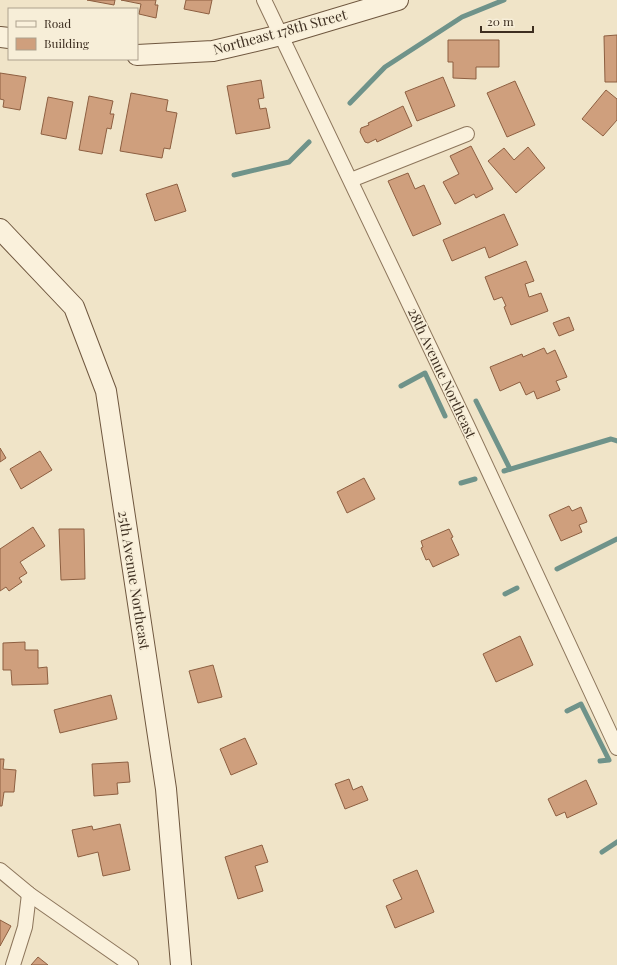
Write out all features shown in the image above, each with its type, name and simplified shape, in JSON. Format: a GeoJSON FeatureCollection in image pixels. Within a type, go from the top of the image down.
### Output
{"type":"FeatureCollection","features":[{"type":"Feature","properties":{"kind":"street","name":"28th Avenue Northeast"},"geometry":{"type":"LineString","coordinates":[[264,0],[464,420],[617,748]]}},
{"type":"Feature","properties":{"kind":"street","name":"Northeast 178th Street"},"geometry":{"type":"LineString","coordinates":[[138,55],[212,51],[280,35],[398,0]]}},
{"type":"Feature","properties":{"kind":"street"},"geometry":{"type":"LineString","coordinates":[[350,180],[467,134]]}},
{"type":"Feature","properties":{"kind":"street","name":"25th Avenue Northeast"},"geometry":{"type":"LineString","coordinates":[[0,229],[74,306],[106,391],[166,789],[181,965]]}},
{"type":"Feature","properties":{"kind":"street"},"geometry":{"type":"LineString","coordinates":[[0,870],[29,894],[131,965]]}},
{"type":"Feature","properties":{"kind":"street"},"geometry":{"type":"LineString","coordinates":[[13,965],[25,927],[29,894]]}},
{"type":"Feature","properties":{"kind":"building"},"geometry":{"type":"Polygon","coordinates":[[[87,0],[115,0],[114,5],[87,0]]]}},
{"type":"Feature","properties":{"kind":"building"},"geometry":{"type":"Polygon","coordinates":[[[121,0],[156,0],[155,5],[158,5],[156,18],[139,14],[141,4],[121,0]]]}},
{"type":"Feature","properties":{"kind":"building"},"geometry":{"type":"Polygon","coordinates":[[[186,0],[212,0],[209,14],[184,9],[186,0]]]}},
{"type":"Feature","properties":{"kind":"building"},"geometry":{"type":"Polygon","coordinates":[[[617,35],[617,82],[605,82],[604,36],[617,35]]]}},
{"type":"Feature","properties":{"kind":"building"},"geometry":{"type":"Polygon","coordinates":[[[448,40],[499,40],[499,67],[476,67],[476,79],[453,78],[453,62],[448,62],[448,40]]]}},
{"type":"Feature","properties":{"kind":"building"},"geometry":{"type":"Polygon","coordinates":[[[0,73],[26,77],[20,110],[3,107],[4,100],[0,99],[0,73]]]}},
{"type":"Feature","properties":{"kind":"building"},"geometry":{"type":"Polygon","coordinates":[[[443,77],[455,106],[417,121],[405,92],[443,77]]]}},
{"type":"Feature","properties":{"kind":"building"},"geometry":{"type":"Polygon","coordinates":[[[261,80],[264,98],[258,99],[260,109],[266,108],[270,128],[236,134],[227,86],[261,80]]]}},
{"type":"Feature","properties":{"kind":"building"},"geometry":{"type":"Polygon","coordinates":[[[515,81],[535,125],[507,137],[487,93],[515,81]]]}},
{"type":"Feature","properties":{"kind":"building"},"geometry":{"type":"Polygon","coordinates":[[[606,90],[617,99],[617,120],[603,136],[582,119],[606,90]]]}},
{"type":"Feature","properties":{"kind":"building"},"geometry":{"type":"Polygon","coordinates":[[[131,93],[168,100],[166,111],[177,113],[170,149],[164,148],[162,158],[120,151],[131,93]]]}},
{"type":"Feature","properties":{"kind":"building"},"geometry":{"type":"Polygon","coordinates":[[[89,96],[113,101],[110,114],[114,114],[111,129],[107,128],[102,154],[79,150],[89,96]]]}},
{"type":"Feature","properties":{"kind":"building"},"geometry":{"type":"Polygon","coordinates":[[[48,97],[73,102],[66,139],[41,134],[48,97]]]}},
{"type":"Feature","properties":{"kind":"building"},"geometry":{"type":"Polygon","coordinates":[[[403,106],[412,126],[377,142],[376,139],[368,143],[365,142],[360,132],[361,128],[403,106]]]}},
{"type":"Feature","properties":{"kind":"building"},"geometry":{"type":"Polygon","coordinates":[[[471,146],[493,189],[476,198],[474,194],[455,204],[443,182],[459,174],[450,156],[471,146]]]}},
{"type":"Feature","properties":{"kind":"building"},"geometry":{"type":"Polygon","coordinates":[[[528,147],[545,168],[516,193],[488,161],[504,148],[514,160],[528,147]]]}},
{"type":"Feature","properties":{"kind":"building"},"geometry":{"type":"Polygon","coordinates":[[[408,173],[415,189],[424,185],[441,224],[413,236],[388,181],[408,173]]]}},
{"type":"Feature","properties":{"kind":"building"},"geometry":{"type":"Polygon","coordinates":[[[177,184],[186,211],[155,221],[146,194],[177,184]]]}},
{"type":"Feature","properties":{"kind":"building"},"geometry":{"type":"Polygon","coordinates":[[[504,214],[518,245],[489,258],[485,247],[452,261],[443,240],[504,214]]]}},
{"type":"Feature","properties":{"kind":"building"},"geometry":{"type":"Polygon","coordinates":[[[526,261],[534,281],[525,284],[529,297],[541,293],[548,311],[511,325],[502,297],[494,300],[485,277],[526,261]]]}},
{"type":"Feature","properties":{"kind":"building"},"geometry":{"type":"Polygon","coordinates":[[[569,317],[574,330],[559,336],[553,323],[569,317]]]}},
{"type":"Feature","properties":{"kind":"building"},"geometry":{"type":"Polygon","coordinates":[[[544,348],[547,354],[555,350],[567,377],[556,381],[560,390],[537,399],[534,391],[526,395],[520,382],[500,391],[490,367],[522,354],[523,357],[544,348]]]}},
{"type":"Feature","properties":{"kind":"building"},"geometry":{"type":"Polygon","coordinates":[[[0,448],[6,458],[0,462],[0,448]]]}},
{"type":"Feature","properties":{"kind":"building"},"geometry":{"type":"Polygon","coordinates":[[[40,451],[52,470],[21,489],[10,469],[40,451]]]}},
{"type":"Feature","properties":{"kind":"building"},"geometry":{"type":"Polygon","coordinates":[[[364,478],[375,499],[347,513],[337,492],[364,478]]]}},
{"type":"Feature","properties":{"kind":"building"},"geometry":{"type":"Polygon","coordinates":[[[569,506],[572,511],[581,507],[587,522],[579,525],[582,532],[561,541],[549,515],[569,506]]]}},
{"type":"Feature","properties":{"kind":"building"},"geometry":{"type":"Polygon","coordinates":[[[33,527],[45,546],[20,562],[27,573],[19,578],[22,582],[9,591],[6,587],[0,591],[0,549],[33,527]]]}},
{"type":"Feature","properties":{"kind":"building"},"geometry":{"type":"Polygon","coordinates":[[[59,529],[84,529],[85,579],[61,580],[59,529]]]}},
{"type":"Feature","properties":{"kind":"building"},"geometry":{"type":"Polygon","coordinates":[[[449,529],[453,537],[451,538],[459,555],[433,567],[429,559],[426,560],[421,548],[423,547],[421,541],[449,529]]]}},
{"type":"Feature","properties":{"kind":"building"},"geometry":{"type":"Polygon","coordinates":[[[520,636],[533,665],[496,682],[483,654],[520,636]]]}},
{"type":"Feature","properties":{"kind":"building"},"geometry":{"type":"Polygon","coordinates":[[[25,642],[25,650],[38,650],[38,668],[47,667],[48,684],[12,685],[11,670],[3,670],[3,643],[25,642]]]}},
{"type":"Feature","properties":{"kind":"building"},"geometry":{"type":"Polygon","coordinates":[[[213,665],[222,697],[198,703],[189,671],[213,665]]]}},
{"type":"Feature","properties":{"kind":"building"},"geometry":{"type":"Polygon","coordinates":[[[111,695],[117,719],[60,733],[54,710],[111,695]]]}},
{"type":"Feature","properties":{"kind":"building"},"geometry":{"type":"Polygon","coordinates":[[[245,738],[257,764],[231,775],[220,749],[245,738]]]}},
{"type":"Feature","properties":{"kind":"building"},"geometry":{"type":"Polygon","coordinates":[[[0,759],[4,759],[3,769],[16,770],[14,792],[4,792],[2,806],[0,806],[0,759]]]}},
{"type":"Feature","properties":{"kind":"building"},"geometry":{"type":"Polygon","coordinates":[[[128,762],[130,782],[117,783],[118,794],[94,796],[92,764],[128,762]]]}},
{"type":"Feature","properties":{"kind":"building"},"geometry":{"type":"Polygon","coordinates":[[[349,779],[353,790],[362,786],[368,800],[345,809],[335,784],[349,779]]]}},
{"type":"Feature","properties":{"kind":"building"},"geometry":{"type":"Polygon","coordinates":[[[586,780],[597,804],[567,818],[565,812],[556,816],[548,799],[586,780]]]}},
{"type":"Feature","properties":{"kind":"building"},"geometry":{"type":"Polygon","coordinates":[[[120,824],[130,870],[103,876],[98,852],[78,857],[72,830],[92,826],[93,830],[120,824]]]}},
{"type":"Feature","properties":{"kind":"building"},"geometry":{"type":"Polygon","coordinates":[[[262,845],[268,862],[255,866],[263,891],[238,899],[225,857],[262,845]]]}},
{"type":"Feature","properties":{"kind":"building"},"geometry":{"type":"Polygon","coordinates":[[[417,870],[434,912],[395,928],[386,906],[402,899],[393,880],[417,870]]]}},
{"type":"Feature","properties":{"kind":"building"},"geometry":{"type":"Polygon","coordinates":[[[0,920],[11,926],[0,946],[0,920]]]}},
{"type":"Feature","properties":{"kind":"building"},"geometry":{"type":"Polygon","coordinates":[[[38,957],[48,965],[31,965],[38,957]]]}},
{"type":"Feature","properties":{"kind":"waterway"},"geometry":{"type":"LineString","coordinates":[[350,103],[385,67],[462,17],[504,0]]}},
{"type":"Feature","properties":{"kind":"waterway"},"geometry":{"type":"LineString","coordinates":[[234,175],[289,162],[309,142]]}},
{"type":"Feature","properties":{"kind":"waterway"},"geometry":{"type":"LineString","coordinates":[[401,386],[425,373],[445,416]]}},
{"type":"Feature","properties":{"kind":"waterway"},"geometry":{"type":"LineString","coordinates":[[476,401],[510,469]]}},
{"type":"Feature","properties":{"kind":"waterway"},"geometry":{"type":"LineString","coordinates":[[504,471],[611,439],[617,441]]}},
{"type":"Feature","properties":{"kind":"waterway"},"geometry":{"type":"LineString","coordinates":[[461,483],[475,479]]}},
{"type":"Feature","properties":{"kind":"waterway"},"geometry":{"type":"LineString","coordinates":[[557,569],[617,539]]}},
{"type":"Feature","properties":{"kind":"waterway"},"geometry":{"type":"LineString","coordinates":[[505,594],[517,588]]}},
{"type":"Feature","properties":{"kind":"waterway"},"geometry":{"type":"LineString","coordinates":[[567,711],[581,704],[609,760],[600,761]]}},
{"type":"Feature","properties":{"kind":"waterway"},"geometry":{"type":"LineString","coordinates":[[602,852],[617,842]]}}]}
